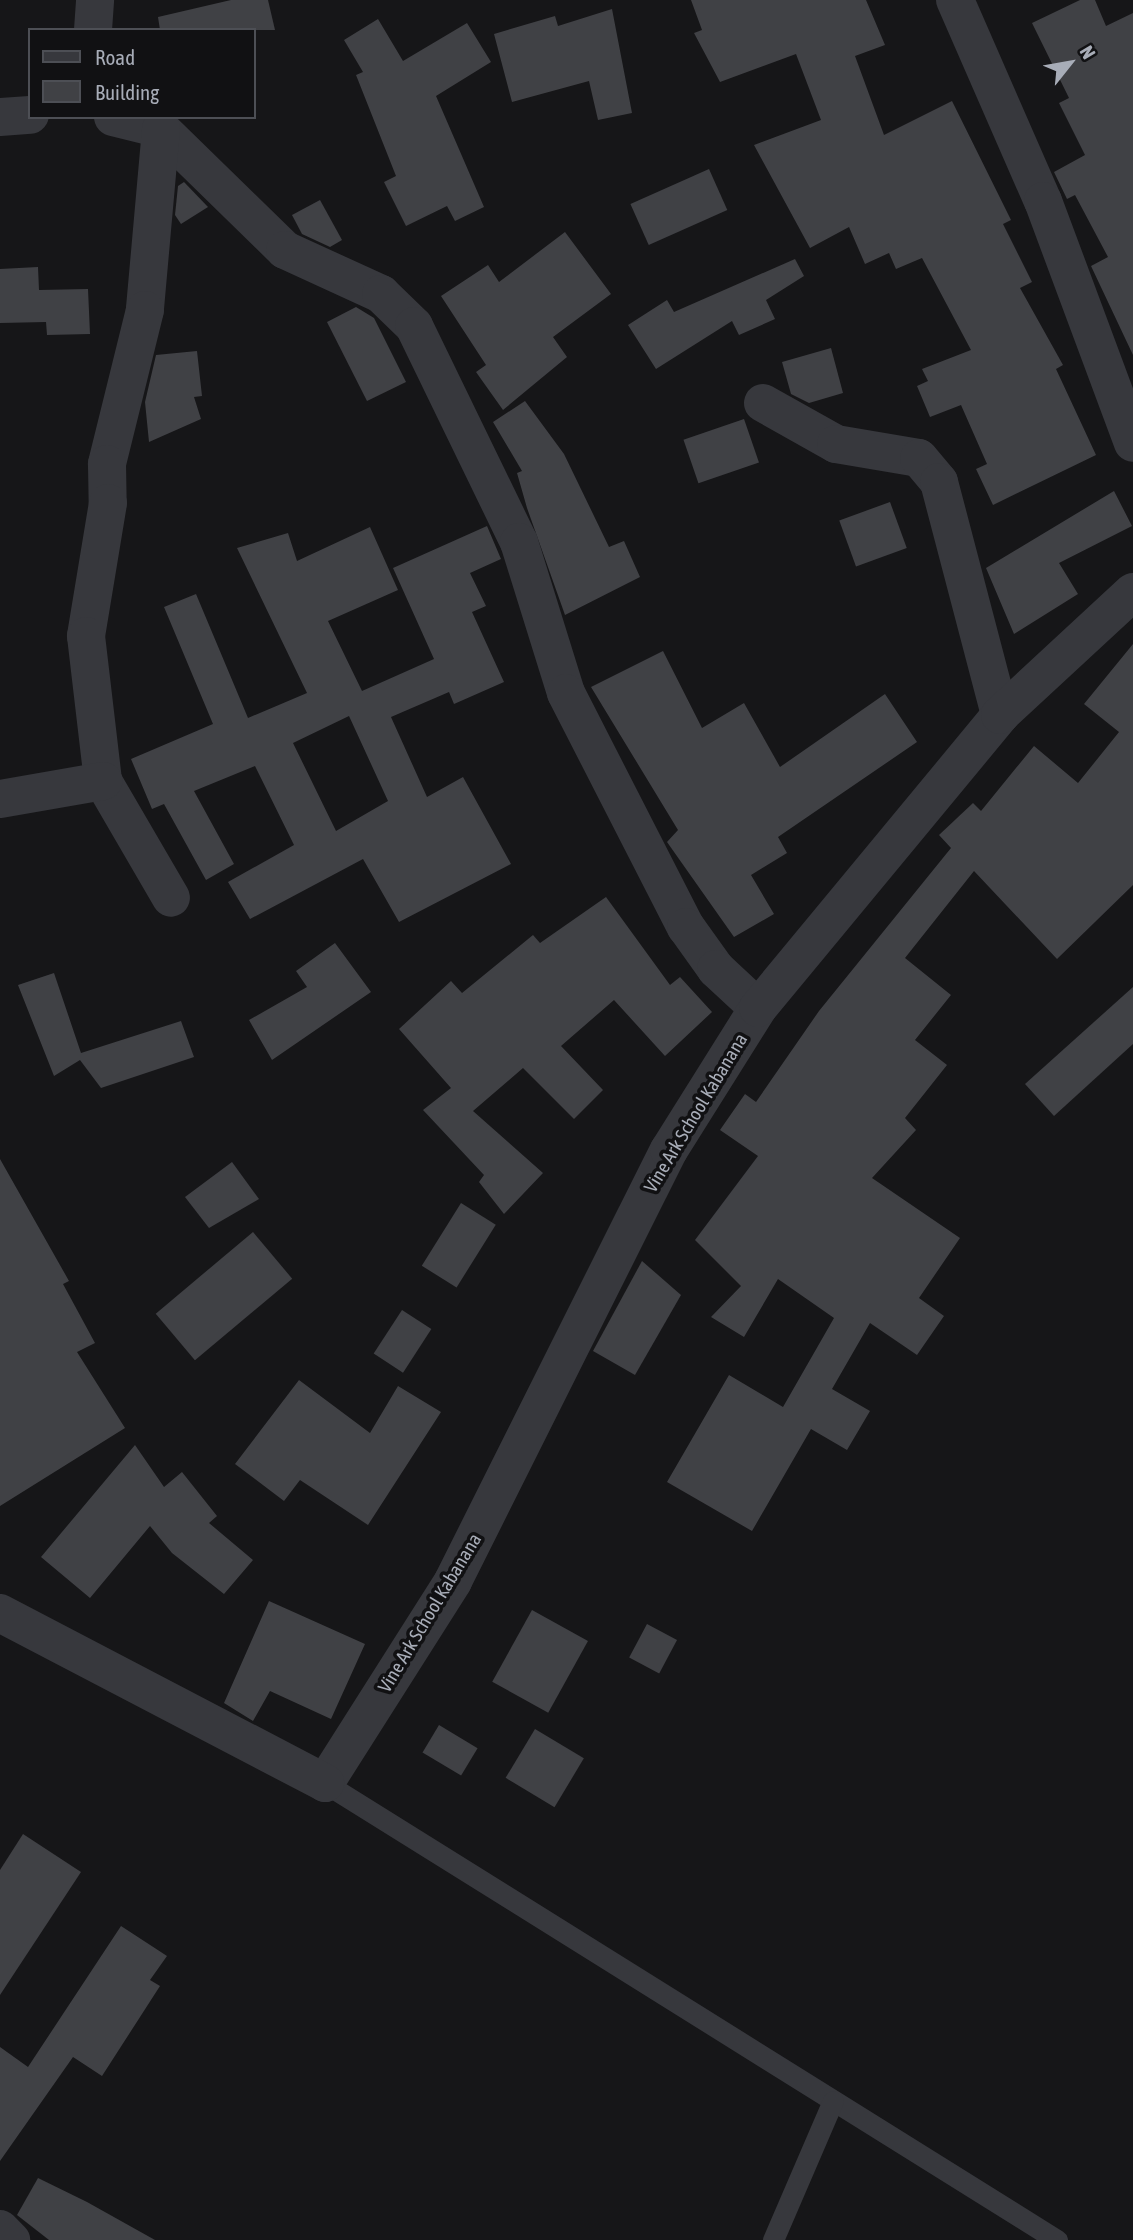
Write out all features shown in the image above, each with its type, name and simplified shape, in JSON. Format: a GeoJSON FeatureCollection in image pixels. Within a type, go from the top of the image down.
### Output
{"type":"FeatureCollection","features":[{"type":"Feature","properties":{"kind":"street"},"geometry":{"type":"LineString","coordinates":[[93,28],[95,0]]}},
{"type":"Feature","properties":{"kind":"street"},"geometry":{"type":"LineString","coordinates":[[955,0],[1043,201],[1133,443]]}},
{"type":"Feature","properties":{"kind":"street"},"geometry":{"type":"LineString","coordinates":[[0,117],[28,115]]}},
{"type":"Feature","properties":{"kind":"street"},"geometry":{"type":"LineString","coordinates":[[121,119],[161,129],[285,250],[381,294],[414,326],[514,531],[566,693],[686,927],[716,969],[758,1008]]}},
{"type":"Feature","properties":{"kind":"street"},"geometry":{"type":"LineString","coordinates":[[161,129],[145,310],[107,464],[108,503],[86,636],[103,781],[171,898]]}},
{"type":"Feature","properties":{"kind":"street"},"geometry":{"type":"LineString","coordinates":[[763,403],[836,444],[919,458],[939,482],[1000,715]]}},
{"type":"Feature","properties":{"kind":"street","name":"Vine Ark School Kabanana"},"geometry":{"type":"LineString","coordinates":[[325,1783],[453,1581],[669,1150],[758,1008],[1000,715],[1133,592]]}},
{"type":"Feature","properties":{"kind":"street"},"geometry":{"type":"LineString","coordinates":[[0,799],[103,781]]}},
{"type":"Feature","properties":{"kind":"street"},"geometry":{"type":"LineString","coordinates":[[0,1613],[325,1783]]}},
{"type":"Feature","properties":{"kind":"street"},"geometry":{"type":"LineString","coordinates":[[0,2229],[10,2240]]}},
{"type":"Feature","properties":{"kind":"lane"},"geometry":{"type":"LineString","coordinates":[[325,1783],[1057,2240]]}},
{"type":"Feature","properties":{"kind":"lane"},"geometry":{"type":"LineString","coordinates":[[773,2240],[833,2101]]}},
{"type":"Feature","properties":{"kind":"building"},"geometry":{"type":"Polygon","coordinates":[[[231,0],[268,0],[275,30],[160,28],[158,17],[231,0]]]}},
{"type":"Feature","properties":{"kind":"building"},"geometry":{"type":"Polygon","coordinates":[[[691,0],[866,0],[885,45],[855,56],[884,135],[952,101],[1011,220],[1003,224],[1032,282],[1020,288],[1063,365],[1056,369],[1096,455],[993,505],[976,469],[987,464],[961,405],[930,417],[917,386],[928,381],[922,369],[971,350],[922,258],[896,269],[889,253],[865,264],[849,227],[810,248],[754,145],[821,120],[796,54],[720,82],[694,33],[702,30],[691,0]]]}},
{"type":"Feature","properties":{"kind":"building"},"geometry":{"type":"Polygon","coordinates":[[[1080,0],[1095,0],[1106,26],[1133,13],[1133,355],[1091,266],[1108,257],[1075,195],[1067,199],[1054,172],[1085,155],[1059,103],[1069,98],[1032,23],[1080,0]]]}},
{"type":"Feature","properties":{"kind":"building"},"geometry":{"type":"Polygon","coordinates":[[[612,9],[632,113],[598,120],[589,81],[512,102],[494,34],[555,16],[558,26],[612,9]]]}},
{"type":"Feature","properties":{"kind":"building"},"geometry":{"type":"Polygon","coordinates":[[[378,19],[403,61],[467,23],[491,62],[436,96],[484,207],[455,221],[447,206],[406,226],[384,182],[396,176],[356,75],[363,72],[344,40],[378,19]]]}},
{"type":"Feature","properties":{"kind":"building"},"geometry":{"type":"Polygon","coordinates":[[[709,169],[727,210],[649,245],[630,204],[709,169]]]}},
{"type":"Feature","properties":{"kind":"building"},"geometry":{"type":"Polygon","coordinates":[[[184,182],[208,207],[181,224],[175,215],[178,186],[184,182]]]}},
{"type":"Feature","properties":{"kind":"building"},"geometry":{"type":"Polygon","coordinates":[[[320,200],[342,240],[330,247],[302,234],[292,215],[320,200]]]}},
{"type":"Feature","properties":{"kind":"building"},"geometry":{"type":"Polygon","coordinates":[[[565,232],[611,294],[553,337],[567,357],[503,410],[476,372],[486,365],[441,296],[488,265],[499,282],[565,232]]]}},
{"type":"Feature","properties":{"kind":"building"},"geometry":{"type":"Polygon","coordinates":[[[795,259],[804,276],[766,300],[775,319],[739,335],[732,321],[656,369],[628,325],[667,300],[674,312],[795,259]]]}},
{"type":"Feature","properties":{"kind":"building"},"geometry":{"type":"Polygon","coordinates":[[[38,267],[39,290],[88,289],[90,334],[47,335],[46,322],[0,323],[0,269],[38,267]]]}},
{"type":"Feature","properties":{"kind":"building"},"geometry":{"type":"Polygon","coordinates":[[[356,307],[374,318],[406,382],[367,401],[327,322],[356,307]]]}},
{"type":"Feature","properties":{"kind":"building"},"geometry":{"type":"Polygon","coordinates":[[[831,348],[843,393],[809,403],[791,394],[782,362],[831,348]]]}},
{"type":"Feature","properties":{"kind":"building"},"geometry":{"type":"Polygon","coordinates":[[[197,351],[202,396],[194,397],[201,419],[149,442],[145,402],[156,355],[197,351]]]}},
{"type":"Feature","properties":{"kind":"building"},"geometry":{"type":"Polygon","coordinates":[[[525,401],[564,454],[609,547],[624,541],[640,577],[565,615],[527,508],[517,473],[522,471],[493,422],[525,401]]]}},
{"type":"Feature","properties":{"kind":"building"},"geometry":{"type":"Polygon","coordinates":[[[744,419],[759,462],[698,483],[683,440],[744,419]]]}},
{"type":"Feature","properties":{"kind":"building"},"geometry":{"type":"Polygon","coordinates":[[[1114,491],[1132,526],[1059,563],[1078,594],[1014,634],[986,568],[1114,491]]]}},
{"type":"Feature","properties":{"kind":"building"},"geometry":{"type":"Polygon","coordinates":[[[890,502],[907,548],[856,567],[839,520],[890,502]]]}},
{"type":"Feature","properties":{"kind":"building"},"geometry":{"type":"Polygon","coordinates":[[[487,526],[501,559],[470,573],[486,606],[472,612],[504,682],[454,704],[449,692],[391,717],[427,797],[463,777],[511,864],[399,922],[363,859],[250,919],[228,882],[294,845],[255,766],[194,791],[234,864],[206,880],[164,804],[152,809],[131,759],[213,724],[164,607],[196,594],[248,718],[307,693],[237,548],[288,533],[297,561],[370,527],[398,590],[328,621],[362,691],[434,659],[393,568],[487,526]],[[349,716],[293,743],[336,831],[388,801],[349,716]]]}},
{"type":"Feature","properties":{"kind":"building"},"geometry":{"type":"Polygon","coordinates":[[[1133,644],[1133,885],[1057,959],[974,871],[905,958],[951,995],[915,1040],[947,1065],[905,1118],[916,1130],[872,1178],[960,1238],[919,1298],[944,1316],[917,1355],[870,1323],[832,1389],[870,1411],[847,1450],[811,1429],[752,1531],[667,1482],[729,1375],[783,1407],[834,1318],[778,1279],[744,1337],[711,1317],[741,1286],[695,1240],[758,1156],[720,1130],[745,1094],[756,1102],[819,1011],[951,848],[939,835],[973,803],[981,811],[1034,746],[1078,783],[1119,732],[1084,704],[1133,644]]]}},
{"type":"Feature","properties":{"kind":"building"},"geometry":{"type":"Polygon","coordinates":[[[663,651],[702,728],[744,703],[780,767],[885,694],[917,742],[778,837],[787,853],[751,875],[774,914],[734,937],[667,842],[678,830],[591,687],[663,651]]]}},
{"type":"Feature","properties":{"kind":"building"},"geometry":{"type":"Polygon","coordinates":[[[606,897],[670,985],[680,977],[712,1012],[665,1056],[614,1000],[561,1046],[603,1090],[574,1119],[523,1068],[473,1111],[543,1173],[504,1214],[479,1182],[484,1175],[423,1110],[451,1088],[399,1029],[451,981],[462,993],[533,935],[540,943],[606,897]]]}},
{"type":"Feature","properties":{"kind":"building"},"geometry":{"type":"Polygon","coordinates":[[[335,943],[371,992],[272,1060],[249,1020],[307,987],[296,971],[335,943]]]}},
{"type":"Feature","properties":{"kind":"building"},"geometry":{"type":"Polygon","coordinates":[[[54,973],[81,1053],[181,1021],[194,1057],[101,1088],[80,1060],[54,1076],[18,985],[54,973]]]}},
{"type":"Feature","properties":{"kind":"building"},"geometry":{"type":"Polygon","coordinates":[[[1133,987],[1133,1044],[1054,1116],[1025,1084],[1133,987]]]}},
{"type":"Feature","properties":{"kind":"building"},"geometry":{"type":"Polygon","coordinates":[[[0,1159],[69,1281],[63,1284],[95,1343],[77,1352],[125,1428],[0,1506],[0,1159]]]}},
{"type":"Feature","properties":{"kind":"building"},"geometry":{"type":"Polygon","coordinates":[[[232,1162],[259,1199],[209,1228],[185,1197],[232,1162]]]}},
{"type":"Feature","properties":{"kind":"building"},"geometry":{"type":"Polygon","coordinates":[[[461,1203],[496,1225],[457,1287],[422,1266],[461,1203]]]}},
{"type":"Feature","properties":{"kind":"building"},"geometry":{"type":"Polygon","coordinates":[[[253,1232],[292,1279],[195,1360],[156,1314],[253,1232]]]}},
{"type":"Feature","properties":{"kind":"building"},"geometry":{"type":"Polygon","coordinates":[[[642,1261],[681,1295],[635,1375],[593,1351],[642,1261]]]}},
{"type":"Feature","properties":{"kind":"building"},"geometry":{"type":"Polygon","coordinates":[[[402,1310],[431,1329],[403,1373],[374,1354],[402,1310]]]}},
{"type":"Feature","properties":{"kind":"building"},"geometry":{"type":"Polygon","coordinates":[[[299,1380],[370,1433],[398,1386],[441,1412],[368,1525],[300,1480],[284,1501],[235,1464],[299,1380]]]}},
{"type":"Feature","properties":{"kind":"building"},"geometry":{"type":"Polygon","coordinates":[[[135,1445],[164,1487],[182,1472],[217,1516],[209,1523],[253,1560],[224,1594],[172,1553],[150,1526],[90,1598],[41,1557],[135,1445]]]}},
{"type":"Feature","properties":{"kind":"building"},"geometry":{"type":"Polygon","coordinates":[[[269,1601],[365,1644],[331,1719],[270,1691],[253,1721],[224,1703],[269,1601]]]}},
{"type":"Feature","properties":{"kind":"building"},"geometry":{"type":"Polygon","coordinates":[[[532,1610],[588,1641],[548,1713],[492,1682],[532,1610]]]}},
{"type":"Feature","properties":{"kind":"building"},"geometry":{"type":"Polygon","coordinates":[[[647,1624],[677,1640],[659,1674],[629,1658],[647,1624]]]}},
{"type":"Feature","properties":{"kind":"building"},"geometry":{"type":"Polygon","coordinates":[[[439,1725],[478,1748],[461,1776],[423,1752],[439,1725]]]}},
{"type":"Feature","properties":{"kind":"building"},"geometry":{"type":"Polygon","coordinates":[[[535,1729],[584,1758],[555,1807],[506,1778],[535,1729]]]}},
{"type":"Feature","properties":{"kind":"building"},"geometry":{"type":"Polygon","coordinates":[[[23,1834],[81,1872],[0,1995],[0,1870],[23,1834]]]}},
{"type":"Feature","properties":{"kind":"building"},"geometry":{"type":"Polygon","coordinates":[[[121,1926],[167,1956],[150,1980],[160,1986],[102,2076],[73,2057],[0,2161],[0,2047],[28,2067],[121,1926]]]}},
{"type":"Feature","properties":{"kind":"building"},"geometry":{"type":"Polygon","coordinates":[[[38,2178],[155,2240],[49,2240],[17,2215],[38,2178]]]}}]}
